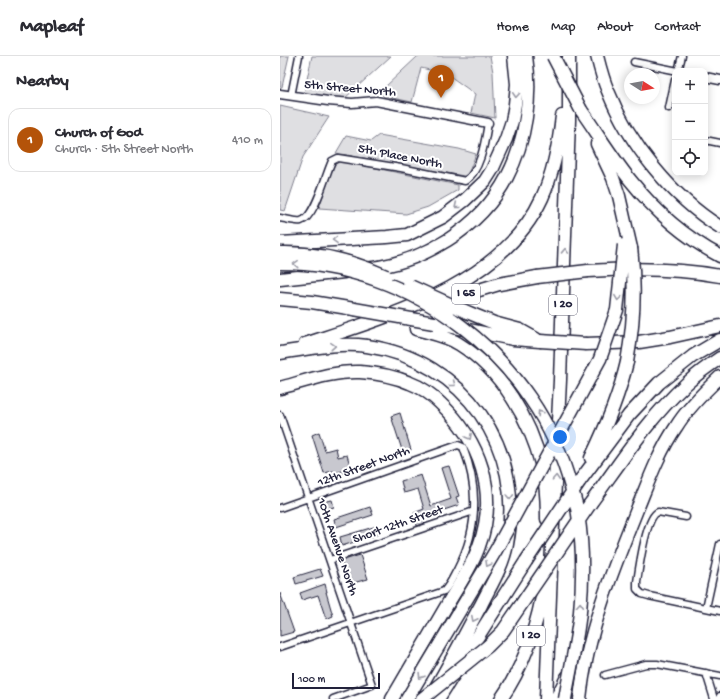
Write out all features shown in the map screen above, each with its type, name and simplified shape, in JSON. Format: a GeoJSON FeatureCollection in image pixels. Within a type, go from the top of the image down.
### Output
{"type":"FeatureCollection","features":[{"type":"Feature","properties":{"kind":"highway"},"geometry":{"type":"LineString","coordinates":[[280,243],[407,235],[448,213],[484,181],[498,159],[512,121],[515,104],[517,84],[514,56]]}},
{"type":"Feature","properties":{"kind":"highway"},"geometry":{"type":"LineString","coordinates":[[280,279],[388,266],[423,253],[446,241],[465,228],[494,197],[507,178],[517,155],[524,127],[528,95],[526,56]]}},
{"type":"Feature","properties":{"kind":"highway"},"geometry":{"type":"LineString","coordinates":[[553,56],[603,149],[624,217],[631,248],[634,279],[634,311],[631,343],[618,396],[579,482]]}},
{"type":"Feature","properties":{"kind":"highway"},"geometry":{"type":"LineString","coordinates":[[597,56],[608,92],[625,127],[640,151],[673,190],[710,221],[720,227]]}},
{"type":"Feature","properties":{"kind":"highway"},"geometry":{"type":"LineString","coordinates":[[396,313],[476,273],[505,249],[530,218],[541,199],[556,160],[569,60]]}},
{"type":"Feature","properties":{"kind":"highway","name":"I 20"},"geometry":{"type":"LineString","coordinates":[[501,699],[515,676],[530,640],[541,604],[552,545],[561,372],[569,120],[569,60]]}},
{"type":"Feature","properties":{"kind":"highway"},"geometry":{"type":"LineString","coordinates":[[603,149],[654,207],[685,234],[720,256]]}},
{"type":"Feature","properties":{"kind":"highway"},"geometry":{"type":"LineString","coordinates":[[407,699],[496,550],[600,359],[617,310],[624,256],[624,217]]}},
{"type":"Feature","properties":{"kind":"highway"},"geometry":{"type":"LineString","coordinates":[[280,253],[323,256],[361,265],[467,312],[494,323],[520,330],[540,341]]}},
{"type":"Feature","properties":{"kind":"highway"},"geometry":{"type":"LineString","coordinates":[[280,263],[320,267],[378,280],[397,287],[445,313],[489,350],[512,374],[544,418],[568,474],[578,513],[581,546],[582,569],[580,613],[565,699]]}},
{"type":"Feature","properties":{"kind":"highway","name":"I 65"},"geometry":{"type":"LineString","coordinates":[[280,353],[396,313],[436,303],[499,284],[536,277],[588,271],[647,269],[720,276]]}},
{"type":"Feature","properties":{"kind":"highway"},"geometry":{"type":"LineString","coordinates":[[280,299],[312,302],[354,309],[513,339],[586,344],[639,342],[720,326]]}},
{"type":"Feature","properties":{"kind":"highway"},"geometry":{"type":"LineString","coordinates":[[354,309],[458,343],[490,368],[516,403],[534,437],[543,469],[547,505],[547,568]]}},
{"type":"Feature","properties":{"kind":"highway"},"geometry":{"type":"LineString","coordinates":[[438,699],[526,561],[579,482],[629,415],[659,383],[693,356],[720,340]]}},
{"type":"Feature","properties":{"kind":"highway"},"geometry":{"type":"LineString","coordinates":[[280,353],[350,345],[383,349],[417,360],[432,368],[461,390],[484,418],[500,448],[509,482],[510,496],[509,529],[504,557],[497,574],[453,659],[429,699]]}},
{"type":"Feature","properties":{"kind":"highway"},"geometry":{"type":"LineString","coordinates":[[422,699],[488,646],[504,631],[634,442],[676,394],[696,375],[720,358]]}},
{"type":"Feature","properties":{"kind":"highway"},"geometry":{"type":"LineString","coordinates":[[280,388],[328,375],[349,372],[382,375],[410,383],[423,389],[436,398],[458,420],[467,434],[481,463],[487,496],[487,510],[479,546],[467,571],[392,699]]}},
{"type":"Feature","properties":{"kind":"highway"},"geometry":{"type":"LineString","coordinates":[[580,699],[590,643],[617,558],[657,462],[676,427],[720,377]]}},
{"type":"Feature","properties":{"kind":"highway"},"geometry":{"type":"LineString","coordinates":[[546,699],[552,545]]}},
{"type":"Feature","properties":{"kind":"highway"},"geometry":{"type":"LineString","coordinates":[[556,699],[562,688],[605,580],[617,558]]}},
{"type":"Feature","properties":{"kind":"street"},"geometry":{"type":"LineString","coordinates":[[291,96],[299,56]]}},
{"type":"Feature","properties":{"kind":"street"},"geometry":{"type":"LineString","coordinates":[[679,68],[682,56]]}},
{"type":"Feature","properties":{"kind":"street"},"geometry":{"type":"LineString","coordinates":[[634,62],[672,70]]}},
{"type":"Feature","properties":{"kind":"street"},"geometry":{"type":"LineString","coordinates":[[708,77],[720,80]]}},
{"type":"Feature","properties":{"kind":"street","name":"5th Street North"},"geometry":{"type":"LineString","coordinates":[[280,94],[352,104],[376,101],[488,123]]}},
{"type":"Feature","properties":{"kind":"street"},"geometry":{"type":"LineString","coordinates":[[669,108],[672,94]]}},
{"type":"Feature","properties":{"kind":"street","name":"5th Place North"},"geometry":{"type":"LineString","coordinates":[[280,218],[300,221],[308,217],[315,205],[332,161],[335,159],[342,158],[465,180],[469,178],[478,164],[484,149],[488,123]]}},
{"type":"Feature","properties":{"kind":"street"},"geometry":{"type":"LineString","coordinates":[[708,141],[720,143]]}},
{"type":"Feature","properties":{"kind":"street","name":"10th Avenue North"},"geometry":{"type":"LineString","coordinates":[[280,415],[372,685],[332,699]]}},
{"type":"Feature","properties":{"kind":"street","name":"12th Street North"},"geometry":{"type":"LineString","coordinates":[[280,508],[455,446],[463,447],[470,466],[474,487],[474,511]]}},
{"type":"Feature","properties":{"kind":"street"},"geometry":{"type":"LineString","coordinates":[[280,647],[444,591],[450,584],[467,548],[474,511]]}},
{"type":"Feature","properties":{"kind":"street","name":"Short 12th Street"},"geometry":{"type":"LineString","coordinates":[[330,560],[474,511]]}},
{"type":"Feature","properties":{"kind":"street"},"geometry":{"type":"LineString","coordinates":[[686,517],[655,512],[648,524],[636,587],[639,591],[649,596],[720,610]]}},
{"type":"Feature","properties":{"kind":"street"},"geometry":{"type":"LineString","coordinates":[[706,608],[720,544]]}},
{"type":"Feature","properties":{"kind":"street"},"geometry":{"type":"LineString","coordinates":[[605,675],[646,664],[657,664],[720,676]]}},
{"type":"Feature","properties":{"kind":"street"},"geometry":{"type":"LineString","coordinates":[[706,673],[714,699]]}},
{"type":"Feature","properties":{"kind":"shaded area"},"geometry":{"type":"Polygon","coordinates":[[[280,56],[289,56],[282,87],[280,87],[280,56]]]}},
{"type":"Feature","properties":{"kind":"shaded area"},"geometry":{"type":"Polygon","coordinates":[[[312,56],[391,56],[344,99],[304,93],[312,56]]]}},
{"type":"Feature","properties":{"kind":"shaded area"},"geometry":{"type":"Polygon","coordinates":[[[418,56],[490,56],[493,72],[495,118],[471,113],[475,94],[447,74],[421,68],[412,102],[383,96],[385,87],[418,56]]]}},
{"type":"Feature","properties":{"kind":"shaded area"},"geometry":{"type":"Polygon","coordinates":[[[280,106],[329,117],[303,157],[285,211],[280,210],[280,106]]]}},
{"type":"Feature","properties":{"kind":"shaded area"},"geometry":{"type":"Polygon","coordinates":[[[379,135],[459,149],[476,154],[468,174],[464,176],[336,153],[346,136],[371,141],[379,135]]]}},
{"type":"Feature","properties":{"kind":"shaded area"},"geometry":{"type":"Polygon","coordinates":[[[341,161],[458,185],[458,190],[428,207],[406,214],[319,208],[332,169],[336,163],[341,161]]]}},
{"type":"Feature","properties":{"kind":"building"},"geometry":{"type":"Polygon","coordinates":[[[400,413],[411,450],[403,453],[391,416],[400,413]]]}},
{"type":"Feature","properties":{"kind":"building"},"geometry":{"type":"Polygon","coordinates":[[[319,432],[325,451],[336,448],[338,457],[347,455],[352,472],[344,474],[343,471],[324,473],[312,435],[319,432]]]}},
{"type":"Feature","properties":{"kind":"building"},"geometry":{"type":"Polygon","coordinates":[[[449,466],[459,496],[456,497],[459,505],[423,517],[425,523],[417,526],[414,513],[424,509],[418,489],[404,493],[401,481],[421,475],[431,506],[451,499],[441,468],[449,466]]]}},
{"type":"Feature","properties":{"kind":"building"},"geometry":{"type":"Polygon","coordinates":[[[332,500],[334,507],[323,510],[321,502],[332,500]]]}},
{"type":"Feature","properties":{"kind":"building"},"geometry":{"type":"Polygon","coordinates":[[[370,507],[373,515],[336,527],[334,519],[370,507]]]}},
{"type":"Feature","properties":{"kind":"building"},"geometry":{"type":"Polygon","coordinates":[[[377,526],[379,534],[342,546],[340,537],[377,526]]]}},
{"type":"Feature","properties":{"kind":"building"},"geometry":{"type":"Polygon","coordinates":[[[360,555],[368,579],[349,584],[341,561],[360,555]]]}},
{"type":"Feature","properties":{"kind":"building"},"geometry":{"type":"Polygon","coordinates":[[[320,569],[323,576],[296,584],[294,577],[320,569]]]}},
{"type":"Feature","properties":{"kind":"building"},"geometry":{"type":"Polygon","coordinates":[[[325,584],[333,616],[326,619],[318,595],[302,600],[300,593],[325,584]]]}},
{"type":"Feature","properties":{"kind":"building"},"geometry":{"type":"Polygon","coordinates":[[[280,593],[294,632],[280,636],[280,593]]]}},
{"type":"Feature","properties":{"kind":"place","name":"Church of God"},"geometry":{"type":"Point","coordinates":[441,98]}}]}
